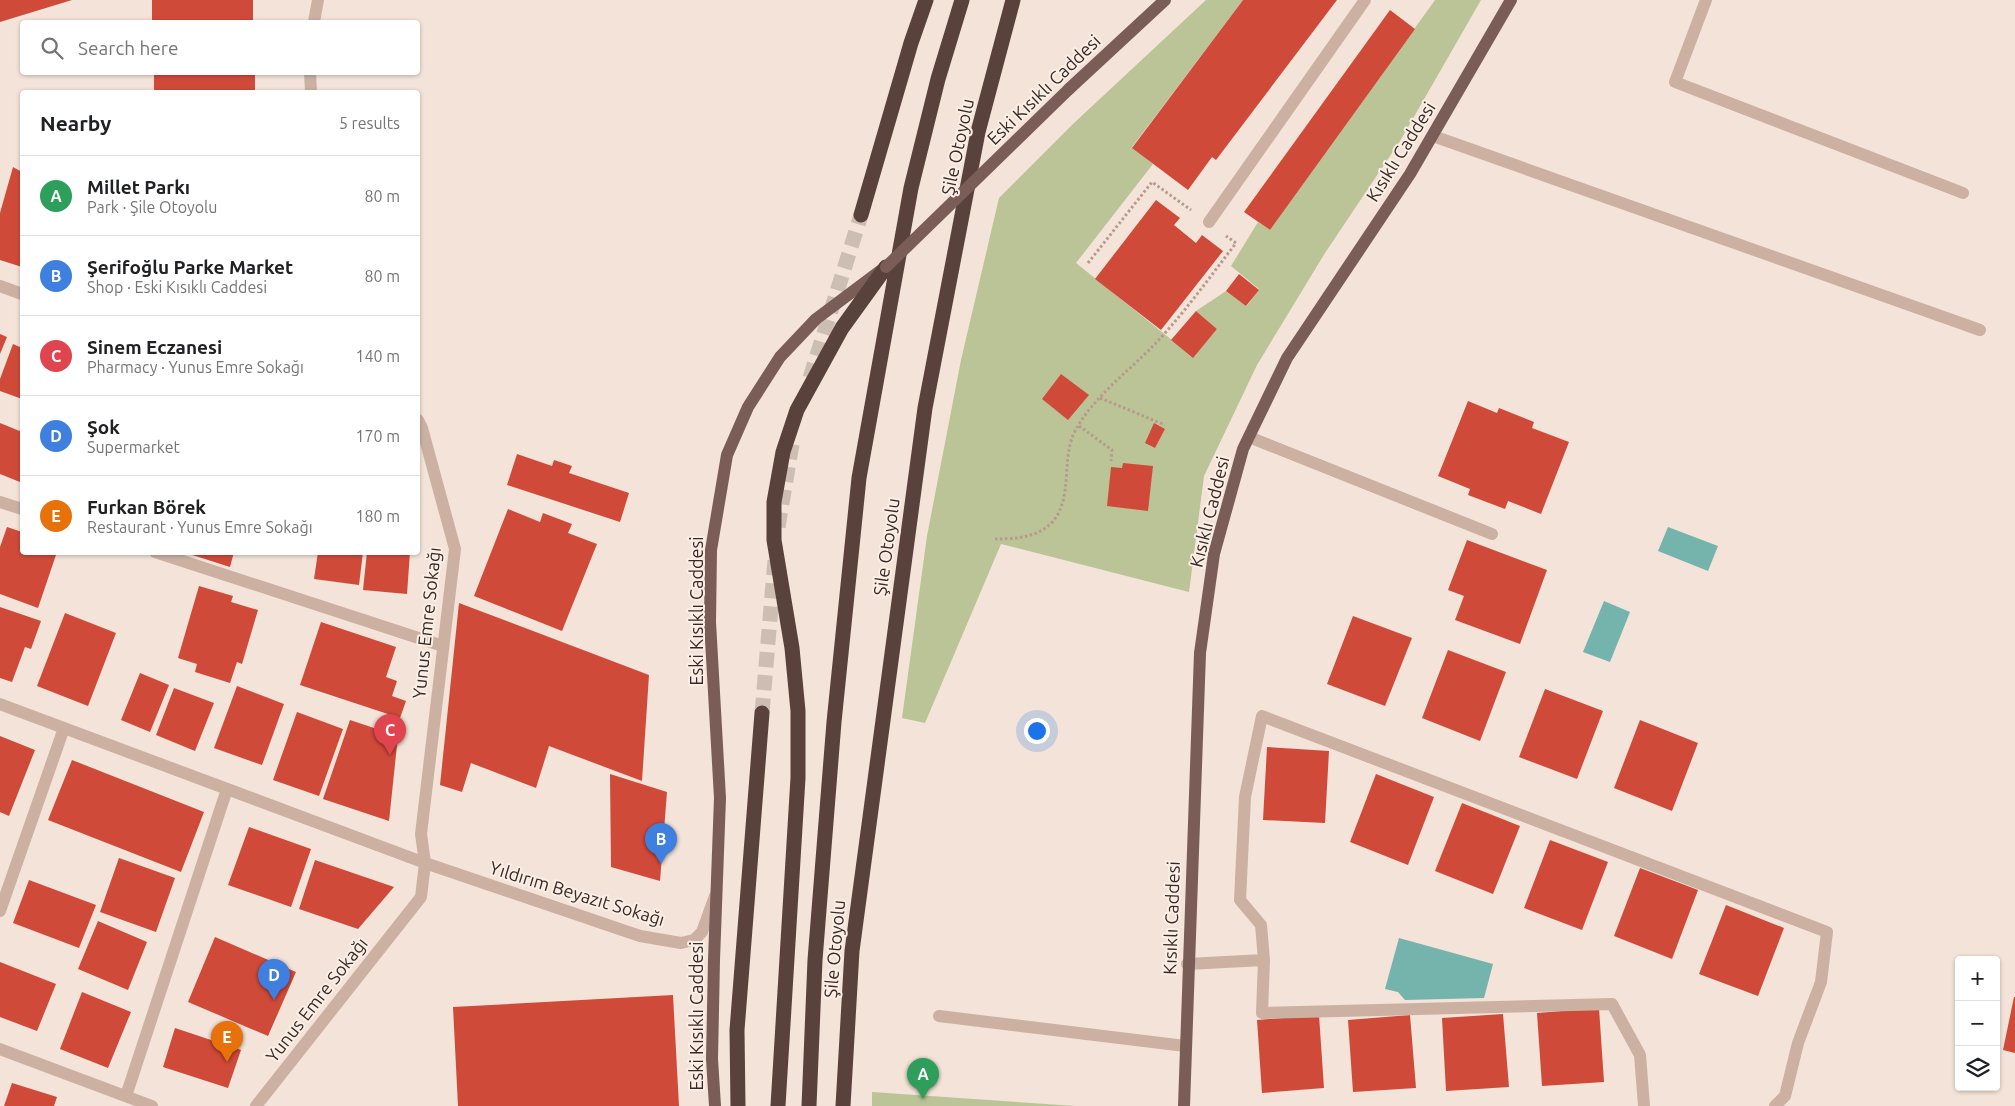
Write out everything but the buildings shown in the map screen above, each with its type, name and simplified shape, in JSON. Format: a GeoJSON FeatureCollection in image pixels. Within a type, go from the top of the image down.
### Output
{"type":"FeatureCollection","features":[{"type":"Feature","properties":{"kind":"highway"},"geometry":{"type":"LineString","coordinates":[[861,215],[911,43],[926,0]]}},
{"type":"Feature","properties":{"kind":"highway","name":"Şile Otoyolu"},"geometry":{"type":"LineString","coordinates":[[809,1106],[816,960],[833,732],[859,478],[911,188],[938,79],[962,0]]}},
{"type":"Feature","properties":{"kind":"highway","name":"Şile Otoyolu"},"geometry":{"type":"LineString","coordinates":[[843,1106],[852,951],[924,408],[978,132],[1013,0]]}},
{"type":"Feature","properties":{"kind":"highway"},"geometry":{"type":"LineString","coordinates":[[778,1106],[798,778],[798,710],[792,648],[774,540],[774,502],[782,452],[797,410],[842,328],[886,266]]}},
{"type":"Feature","properties":{"kind":"highway"},"geometry":{"type":"LineString","coordinates":[[738,1106],[738,1030],[762,713]]}},
{"type":"Feature","properties":{"kind":"main road","name":"Eski Kısıklı Caddesi"},"geometry":{"type":"LineString","coordinates":[[715,1106],[712,1039],[720,798],[710,622],[711,550],[727,455],[748,407],[780,356],[816,318],[886,266],[1069,89],[1165,0]]}},
{"type":"Feature","properties":{"kind":"main road","name":"Kısıklı Caddesi"},"geometry":{"type":"LineString","coordinates":[[1184,1106],[1200,653],[1214,554],[1243,449],[1287,358],[1433,136],[1511,0]]}},
{"type":"Feature","properties":{"kind":"street"},"geometry":{"type":"LineString","coordinates":[[314,20],[318,0]]}},
{"type":"Feature","properties":{"kind":"street"},"geometry":{"type":"LineString","coordinates":[[1209,222],[1365,0]]}},
{"type":"Feature","properties":{"kind":"street"},"geometry":{"type":"LineString","coordinates":[[1706,0],[1675,82],[1963,193]]}},
{"type":"Feature","properties":{"kind":"street"},"geometry":{"type":"LineString","coordinates":[[310,75],[311,90]]}},
{"type":"Feature","properties":{"kind":"street"},"geometry":{"type":"LineString","coordinates":[[1433,136],[1980,330]]}},
{"type":"Feature","properties":{"kind":"street"},"geometry":{"type":"LineString","coordinates":[[0,286],[20,293]]}},
{"type":"Feature","properties":{"kind":"street","name":"Yunus Emre Sokağı"},"geometry":{"type":"LineString","coordinates":[[256,1106],[421,898],[425,863],[421,834],[455,550],[420,428]]}},
{"type":"Feature","properties":{"kind":"street"},"geometry":{"type":"LineString","coordinates":[[1249,437],[1492,534]]}},
{"type":"Feature","properties":{"kind":"street"},"geometry":{"type":"LineString","coordinates":[[0,502],[20,508]]}},
{"type":"Feature","properties":{"kind":"street"},"geometry":{"type":"LineString","coordinates":[[164,555],[443,646]]}},
{"type":"Feature","properties":{"kind":"street","name":"Yıldırım Beyazıt Sokağı"},"geometry":{"type":"LineString","coordinates":[[0,704],[425,863],[640,936],[681,943],[694,940],[702,932],[718,889]]}},
{"type":"Feature","properties":{"kind":"street"},"geometry":{"type":"LineString","coordinates":[[1644,1106],[1640,1055],[1612,1004],[1262,1013],[1264,960],[1262,925],[1240,900],[1245,798],[1262,716],[1827,932],[1821,982],[1798,1043],[1785,1096],[1775,1106]]}},
{"type":"Feature","properties":{"kind":"street"},"geometry":{"type":"LineString","coordinates":[[0,911],[64,728]]}},
{"type":"Feature","properties":{"kind":"street"},"geometry":{"type":"LineString","coordinates":[[126,1096],[227,789]]}},
{"type":"Feature","properties":{"kind":"street"},"geometry":{"type":"LineString","coordinates":[[1188,964],[1264,960]]}},
{"type":"Feature","properties":{"kind":"street"},"geometry":{"type":"LineString","coordinates":[[939,1016],[1185,1046]]}},
{"type":"Feature","properties":{"kind":"street"},"geometry":{"type":"LineString","coordinates":[[0,1049],[152,1106]]}},
{"type":"Feature","properties":{"kind":"path"},"geometry":{"type":"LineString","coordinates":[[995,539],[1015,539],[1038,532],[1055,519],[1064,496],[1066,461],[1075,432],[1100,398],[1165,334],[1236,244],[1209,222],[1152,182],[1088,263]]}},
{"type":"Feature","properties":{"kind":"path"},"geometry":{"type":"LineString","coordinates":[[1100,398],[1165,425]]}},
{"type":"Feature","properties":{"kind":"path"},"geometry":{"type":"LineString","coordinates":[[1079,426],[1112,450],[1111,461]]}},
{"type":"Feature","properties":{"kind":"green space"},"geometry":{"type":"Polygon","coordinates":[[[1206,0],[1243,0],[1132,147],[1153,164],[1076,263],[1193,357],[1217,329],[1196,311],[1226,291],[1247,306],[1259,289],[1231,266],[1258,222],[1270,230],[1435,0],[1481,0],[1400,141],[1325,253],[1257,365],[1204,476],[1189,592],[1001,544],[925,723],[902,718],[927,536],[961,360],[999,198],[1074,123],[1206,0]]]}},
{"type":"Feature","properties":{"kind":"green space"},"geometry":{"type":"Polygon","coordinates":[[[872,1092],[1076,1106],[872,1106],[872,1092]]]}},
{"type":"Feature","properties":{"kind":"water"},"geometry":{"type":"Polygon","coordinates":[[[1668,527],[1718,546],[1708,571],[1658,551],[1668,527]]]}},
{"type":"Feature","properties":{"kind":"water"},"geometry":{"type":"Polygon","coordinates":[[[1604,601],[1630,612],[1610,662],[1583,652],[1604,601]]]}},
{"type":"Feature","properties":{"kind":"water"},"geometry":{"type":"Polygon","coordinates":[[[1399,938],[1493,964],[1484,998],[1405,1000],[1398,992],[1385,989],[1399,938]]]}},
{"type":"Feature","properties":{"kind":"tunnel"},"geometry":{"type":"LineString","coordinates":[[810,378],[861,215]]}},
{"type":"Feature","properties":{"kind":"tunnel"},"geometry":{"type":"LineString","coordinates":[[778,527],[792,444]]}},
{"type":"Feature","properties":{"kind":"tunnel"},"geometry":{"type":"LineString","coordinates":[[762,713],[775,560]]}},
{"type":"Feature","properties":{"kind":"place","name":"Sinem Eczanesi"},"geometry":{"type":"Point","coordinates":[390,755]}},
{"type":"Feature","properties":{"kind":"place","name":"Şerifoğlu Parke Market"},"geometry":{"type":"Point","coordinates":[661,864]}},
{"type":"Feature","properties":{"kind":"place","name":"Şok"},"geometry":{"type":"Point","coordinates":[274,1000]}},
{"type":"Feature","properties":{"kind":"place","name":"Furkan Börek"},"geometry":{"type":"Point","coordinates":[227,1062]}},
{"type":"Feature","properties":{"kind":"place","name":"Millet Parkı"},"geometry":{"type":"Point","coordinates":[923,1099]}}]}
